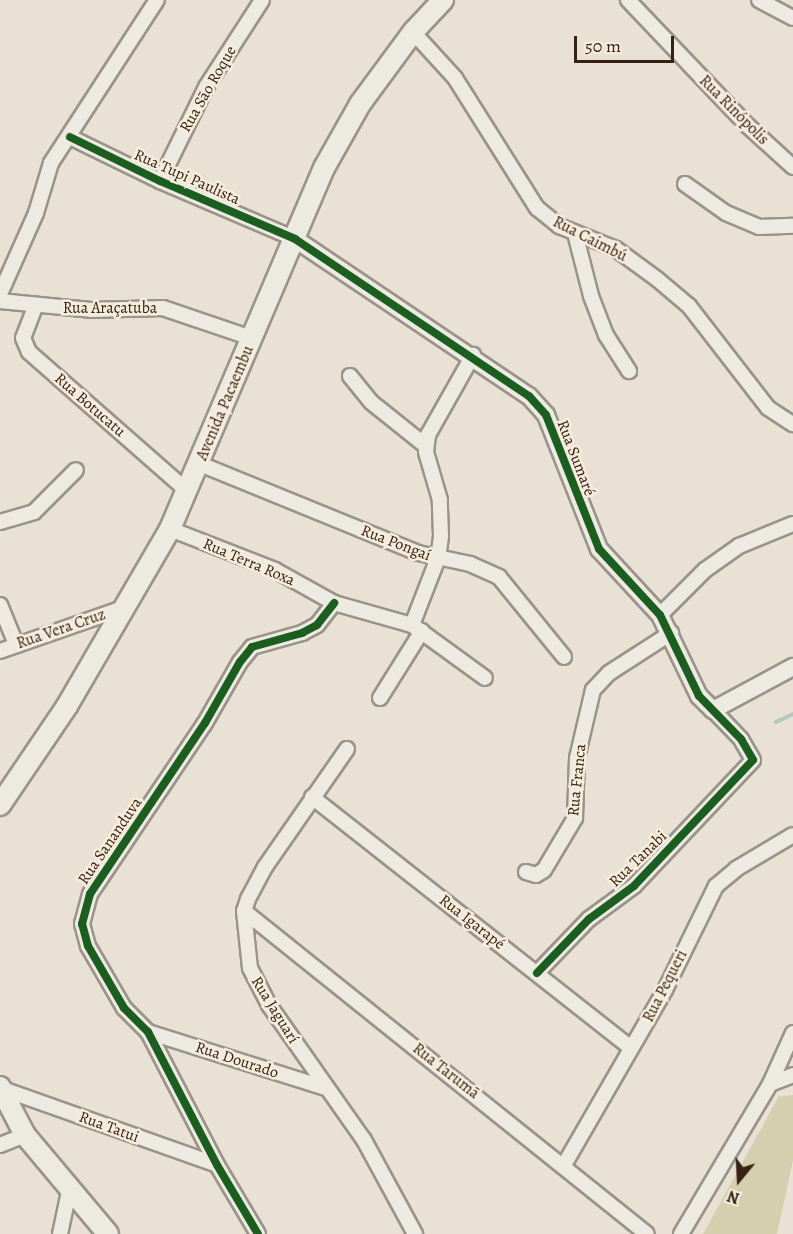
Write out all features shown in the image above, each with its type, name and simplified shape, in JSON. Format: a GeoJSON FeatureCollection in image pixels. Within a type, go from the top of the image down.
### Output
{"type":"FeatureCollection","features":[{"type":"Feature","properties":{"kind":"main road","name":"Avenida Pacaembu"},"geometry":{"type":"LineString","coordinates":[[0,805],[68,706],[170,529],[200,464],[324,168],[360,104],[413,32],[442,0]]}},
{"type":"Feature","properties":{"kind":"main road"},"geometry":{"type":"LineString","coordinates":[[0,1087],[25,1135],[108,1234]]}},
{"type":"Feature","properties":{"kind":"street"},"geometry":{"type":"LineString","coordinates":[[0,294],[36,213],[51,163],[157,0]]}},
{"type":"Feature","properties":{"kind":"street","name":"Rua São Roque"},"geometry":{"type":"LineString","coordinates":[[159,181],[206,87],[262,0]]}},
{"type":"Feature","properties":{"kind":"street","name":"Rua Rinópolis"},"geometry":{"type":"LineString","coordinates":[[628,0],[748,126],[793,167]]}},
{"type":"Feature","properties":{"kind":"street"},"geometry":{"type":"LineString","coordinates":[[759,0],[793,18]]}},
{"type":"Feature","properties":{"kind":"street","name":"Rua Caimbú"},"geometry":{"type":"LineString","coordinates":[[413,32],[455,78],[537,208],[575,233],[616,249],[689,306],[768,408],[793,424]]}},
{"type":"Feature","properties":{"kind":"street","name":"Rua Tupi Paulista"},"geometry":{"type":"LineString","coordinates":[[70,136],[159,181],[295,239]]}},
{"type":"Feature","properties":{"kind":"street"},"geometry":{"type":"LineString","coordinates":[[686,184],[726,213],[759,227],[793,226]]}},
{"type":"Feature","properties":{"kind":"street"},"geometry":{"type":"LineString","coordinates":[[575,233],[591,296],[606,335],[629,371]]}},
{"type":"Feature","properties":{"kind":"street","name":"Rua Sumaré"},"geometry":{"type":"LineString","coordinates":[[295,239],[473,355],[529,396],[546,415],[598,549],[660,615],[671,633],[699,696],[741,739],[753,760]]}},
{"type":"Feature","properties":{"kind":"street","name":"Rua Araçatuba"},"geometry":{"type":"LineString","coordinates":[[0,301],[35,307],[91,310],[163,308],[251,338]]}},
{"type":"Feature","properties":{"kind":"street","name":"Rua Botucatu"},"geometry":{"type":"LineString","coordinates":[[35,307],[23,338],[29,352],[187,491]]}},
{"type":"Feature","properties":{"kind":"street"},"geometry":{"type":"LineString","coordinates":[[380,698],[417,628],[438,558],[443,515],[429,472],[426,446],[432,423],[473,355]]}},
{"type":"Feature","properties":{"kind":"street"},"geometry":{"type":"LineString","coordinates":[[350,376],[371,402],[426,446]]}},
{"type":"Feature","properties":{"kind":"street","name":"Rua Pongaí"},"geometry":{"type":"LineString","coordinates":[[200,464],[438,558],[470,564],[499,576],[564,657]]}},
{"type":"Feature","properties":{"kind":"street"},"geometry":{"type":"LineString","coordinates":[[0,522],[34,512],[76,470]]}},
{"type":"Feature","properties":{"kind":"street"},"geometry":{"type":"LineString","coordinates":[[660,615],[705,570],[739,546],[793,524]]}},
{"type":"Feature","properties":{"kind":"street","name":"Rua Terra Roxa"},"geometry":{"type":"LineString","coordinates":[[170,529],[275,570],[334,603],[417,628],[485,678]]}},
{"type":"Feature","properties":{"kind":"street","name":"Rua Sananduva"},"geometry":{"type":"LineString","coordinates":[[258,1234],[217,1165],[148,1032],[124,1008],[88,946],[82,924],[90,894],[205,723],[240,662],[252,647],[302,633],[317,625],[334,603]]}},
{"type":"Feature","properties":{"kind":"street"},"geometry":{"type":"LineString","coordinates":[[0,605],[15,645]]}},
{"type":"Feature","properties":{"kind":"street","name":"Rua Vera Cruz"},"geometry":{"type":"LineString","coordinates":[[0,651],[123,608]]}},
{"type":"Feature","properties":{"kind":"street","name":"Rua Franca"},"geometry":{"type":"LineString","coordinates":[[526,872],[536,875],[544,870],[575,818],[577,758],[593,690],[609,673],[671,633]]}},
{"type":"Feature","properties":{"kind":"street"},"geometry":{"type":"LineString","coordinates":[[713,710],[793,667]]}},
{"type":"Feature","properties":{"kind":"street"},"geometry":{"type":"LineString","coordinates":[[244,911],[265,867],[347,749]]}},
{"type":"Feature","properties":{"kind":"street","name":"Rua Tanabi"},"geometry":{"type":"LineString","coordinates":[[537,973],[590,919],[634,886],[753,760]]}},
{"type":"Feature","properties":{"kind":"street","name":"Rua Igarapé"},"geometry":{"type":"LineString","coordinates":[[312,797],[631,1048]]}},
{"type":"Feature","properties":{"kind":"street","name":"Rua Pequeri"},"geometry":{"type":"LineString","coordinates":[[564,1165],[631,1048],[716,886],[736,869],[793,835]]}},
{"type":"Feature","properties":{"kind":"street","name":"Rua Jaguarí"},"geometry":{"type":"LineString","coordinates":[[244,911],[250,968],[269,1005],[364,1140],[415,1234]]}},
{"type":"Feature","properties":{"kind":"street","name":"Rua Tarumã"},"geometry":{"type":"LineString","coordinates":[[244,911],[564,1165],[647,1234]]}},
{"type":"Feature","properties":{"kind":"street","name":"Rua Dourado"},"geometry":{"type":"LineString","coordinates":[[148,1032],[326,1088]]}},
{"type":"Feature","properties":{"kind":"street"},"geometry":{"type":"LineString","coordinates":[[681,1234],[770,1084],[793,1033]]}},
{"type":"Feature","properties":{"kind":"street"},"geometry":{"type":"LineString","coordinates":[[770,1084],[793,1075]]}},
{"type":"Feature","properties":{"kind":"street","name":"Rua Tatui"},"geometry":{"type":"LineString","coordinates":[[0,1087],[217,1165]]}},
{"type":"Feature","properties":{"kind":"street"},"geometry":{"type":"LineString","coordinates":[[0,1145],[25,1135]]}},
{"type":"Feature","properties":{"kind":"street"},"geometry":{"type":"LineString","coordinates":[[60,1234],[70,1187]]}},
{"type":"Feature","properties":{"kind":"shaded area"},"geometry":{"type":"Polygon","coordinates":[[[793,1095],[793,1160],[777,1234],[703,1234],[779,1096],[793,1095]]]}},
{"type":"Feature","properties":{"kind":"waterway"},"geometry":{"type":"LineString","coordinates":[[776,722],[793,714]]}},
{"type":"Feature","properties":{"kind":"cycle path"},"geometry":{"type":"LineString","coordinates":[[70,137],[160,181],[295,239],[529,396],[546,415],[599,549],[660,615],[699,696],[741,739],[753,760],[634,886],[589,919],[537,973]]}},
{"type":"Feature","properties":{"kind":"cycle path"},"geometry":{"type":"LineString","coordinates":[[258,1234],[217,1165],[148,1032],[124,1008],[88,946],[82,924],[90,894],[205,723],[240,662],[252,647],[302,633],[317,625],[334,603]]}}]}
